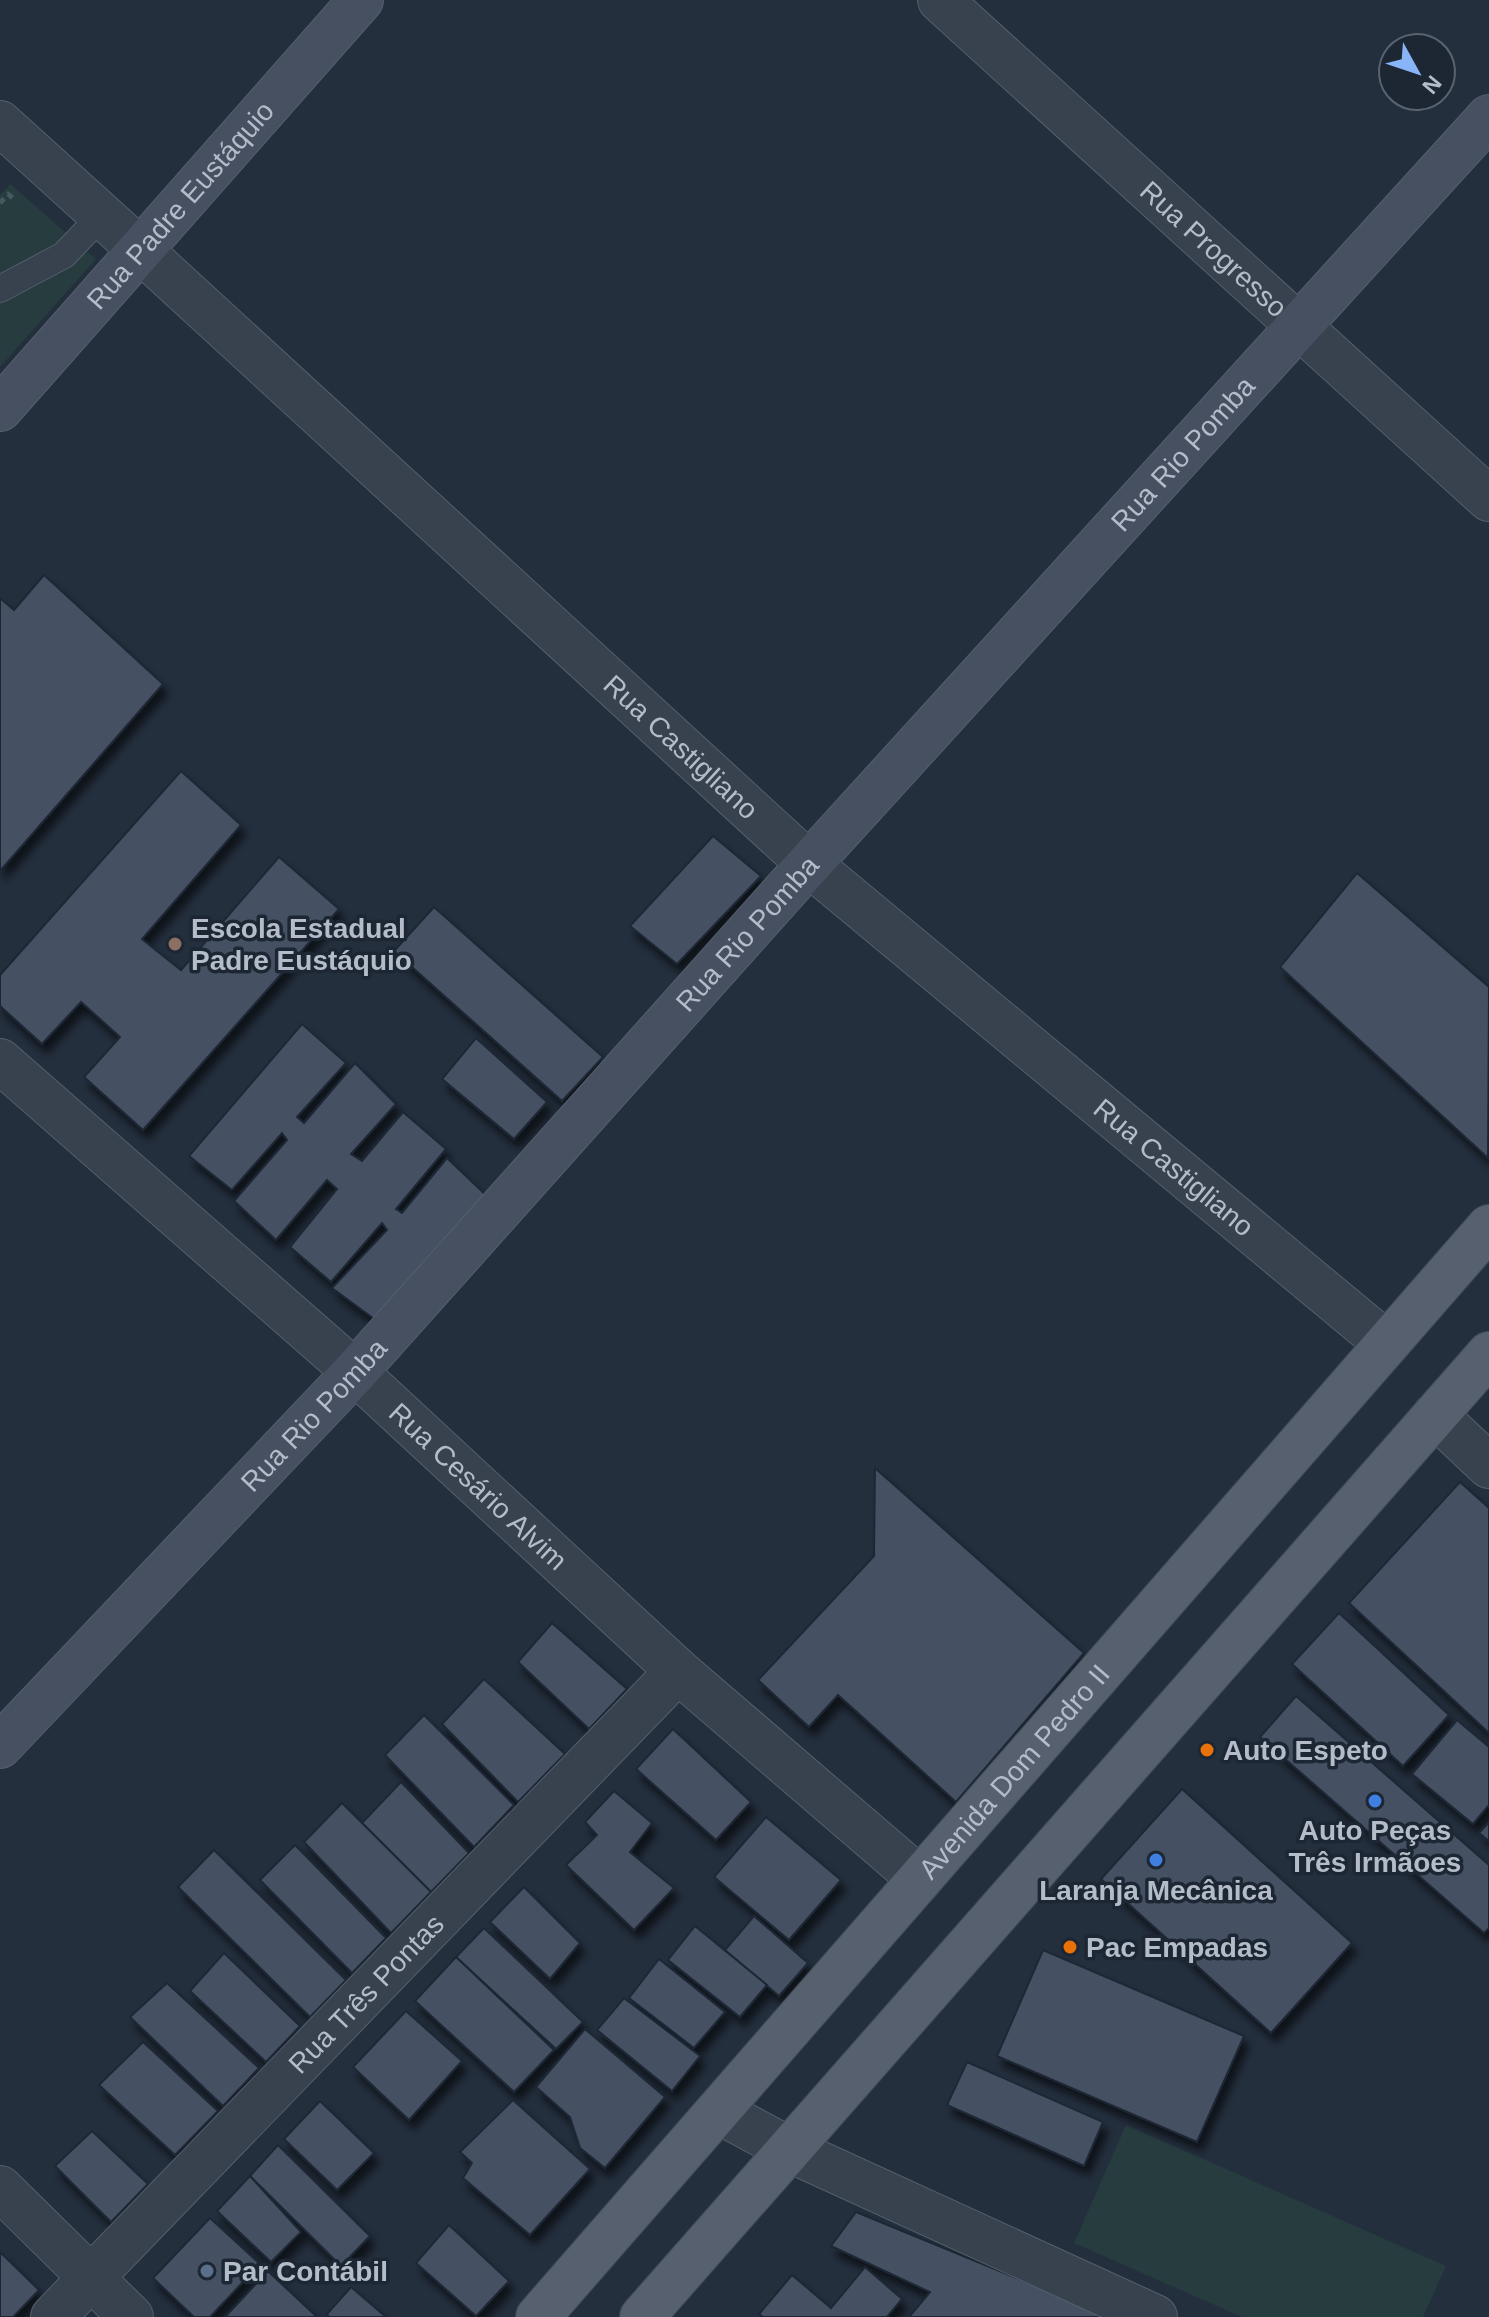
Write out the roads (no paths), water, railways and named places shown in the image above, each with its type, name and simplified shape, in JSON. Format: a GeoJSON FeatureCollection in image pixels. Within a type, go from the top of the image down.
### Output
{"type":"FeatureCollection","features":[{"type":"Feature","properties":{"kind":"main road","name":"Rua Padre Eustáquio"},"geometry":{"type":"LineString","coordinates":[[0,409],[361,0]]}},
{"type":"Feature","properties":{"kind":"main road","name":"Rua Rio Pomba"},"geometry":{"type":"LineString","coordinates":[[0,1746],[355,1372],[809,864],[1489,117]]}},
{"type":"Feature","properties":{"kind":"main road","name":"Avenida Dom Pedro II"},"geometry":{"type":"LineString","coordinates":[[538,2317],[1489,1227]]}},
{"type":"Feature","properties":{"kind":"main road"},"geometry":{"type":"LineString","coordinates":[[642,2317],[1489,1354]]}},
{"type":"Feature","properties":{"kind":"street","name":"Rua Progresso"},"geometry":{"type":"LineString","coordinates":[[940,0],[1489,499]]}},
{"type":"Feature","properties":{"kind":"street","name":"Rua Castigliano"},"geometry":{"type":"LineString","coordinates":[[0,123],[809,864],[1387,1344]]}},
{"type":"Feature","properties":{"kind":"street","name":"Rua Cesário Alvim"},"geometry":{"type":"LineString","coordinates":[[7,1080],[123,1165],[355,1372],[678,1671],[920,1879]]}},
{"type":"Feature","properties":{"kind":"street"},"geometry":{"type":"LineString","coordinates":[[1435,1415],[1489,1466]]}},
{"type":"Feature","properties":{"kind":"street","name":"Rua Três Pontas"},"geometry":{"type":"LineString","coordinates":[[53,2317],[678,1671]]}},
{"type":"Feature","properties":{"kind":"street"},"geometry":{"type":"LineString","coordinates":[[718,2111],[790,2150],[1155,2317]]}},
{"type":"Feature","properties":{"kind":"street"},"geometry":{"type":"LineString","coordinates":[[0,2188],[131,2317]]}},
{"type":"Feature","properties":{"kind":"lane"},"geometry":{"type":"LineString","coordinates":[[0,289],[64,255],[102,215]]}},
{"type":"Feature","properties":{"kind":"place","name":"Escola Estadual Padre Eustáquio"},"geometry":{"type":"Point","coordinates":[175,944]}},
{"type":"Feature","properties":{"kind":"place","name":"Auto Espeto"},"geometry":{"type":"Point","coordinates":[1207,1750]}},
{"type":"Feature","properties":{"kind":"place","name":"Auto Peças Três Irmãoes"},"geometry":{"type":"Point","coordinates":[1375,1801]}},
{"type":"Feature","properties":{"kind":"place","name":"Laranja Mecânica"},"geometry":{"type":"Point","coordinates":[1156,1860]}},
{"type":"Feature","properties":{"kind":"place","name":"Pac Empadas"},"geometry":{"type":"Point","coordinates":[1070,1947]}},
{"type":"Feature","properties":{"kind":"place","name":"Par Contábil"},"geometry":{"type":"Point","coordinates":[207,2271]}}]}
